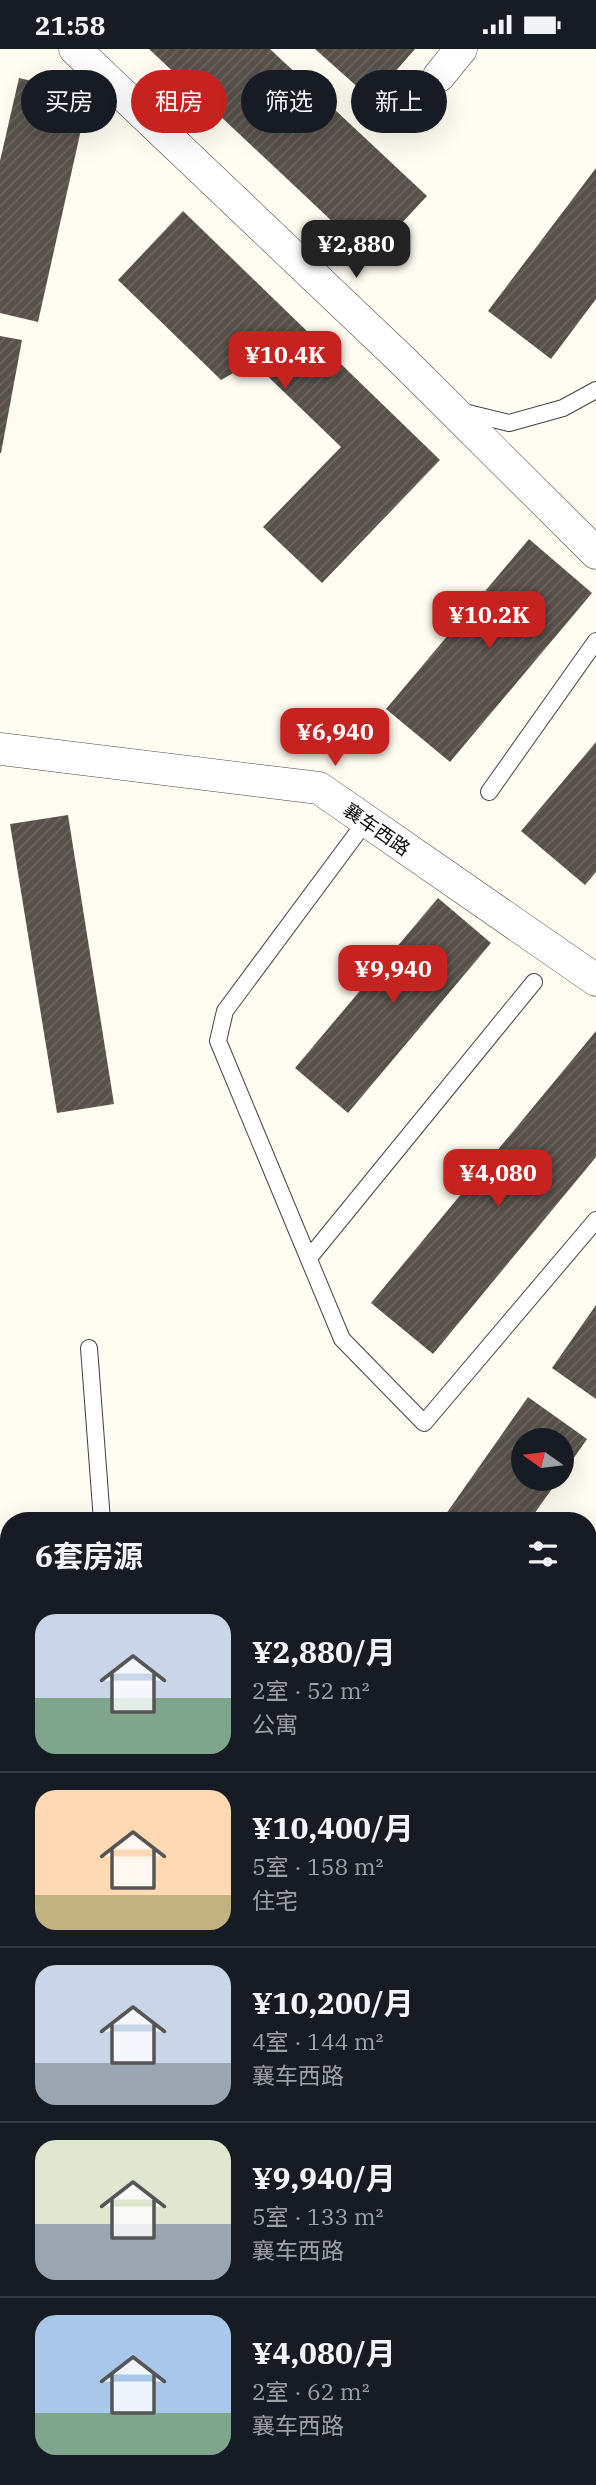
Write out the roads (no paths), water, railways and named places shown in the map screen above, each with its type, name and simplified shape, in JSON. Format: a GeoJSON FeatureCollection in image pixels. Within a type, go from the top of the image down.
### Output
{"type":"FeatureCollection","features":[{"type":"Feature","properties":{"kind":"street"},"geometry":{"type":"LineString","coordinates":[[75,49],[452,409],[596,552]]}},
{"type":"Feature","properties":{"kind":"street"},"geometry":{"type":"LineString","coordinates":[[444,70],[461,49]]}},
{"type":"Feature","properties":{"kind":"street","name":"襄车西路"},"geometry":{"type":"LineString","coordinates":[[0,749],[319,788],[596,980]]}},
{"type":"Feature","properties":{"kind":"lane"},"geometry":{"type":"LineString","coordinates":[[452,409],[509,423],[563,408],[596,390]]}},
{"type":"Feature","properties":{"kind":"lane"},"geometry":{"type":"LineString","coordinates":[[489,792],[596,641]]}},
{"type":"Feature","properties":{"kind":"lane"},"geometry":{"type":"LineString","coordinates":[[366,821],[225,1011],[218,1041],[342,1339],[424,1423],[596,1220]]}},
{"type":"Feature","properties":{"kind":"lane"},"geometry":{"type":"LineString","coordinates":[[309,1258],[534,982]]}},
{"type":"Feature","properties":{"kind":"lane"},"geometry":{"type":"LineString","coordinates":[[89,1348],[101,1512]]}}]}
